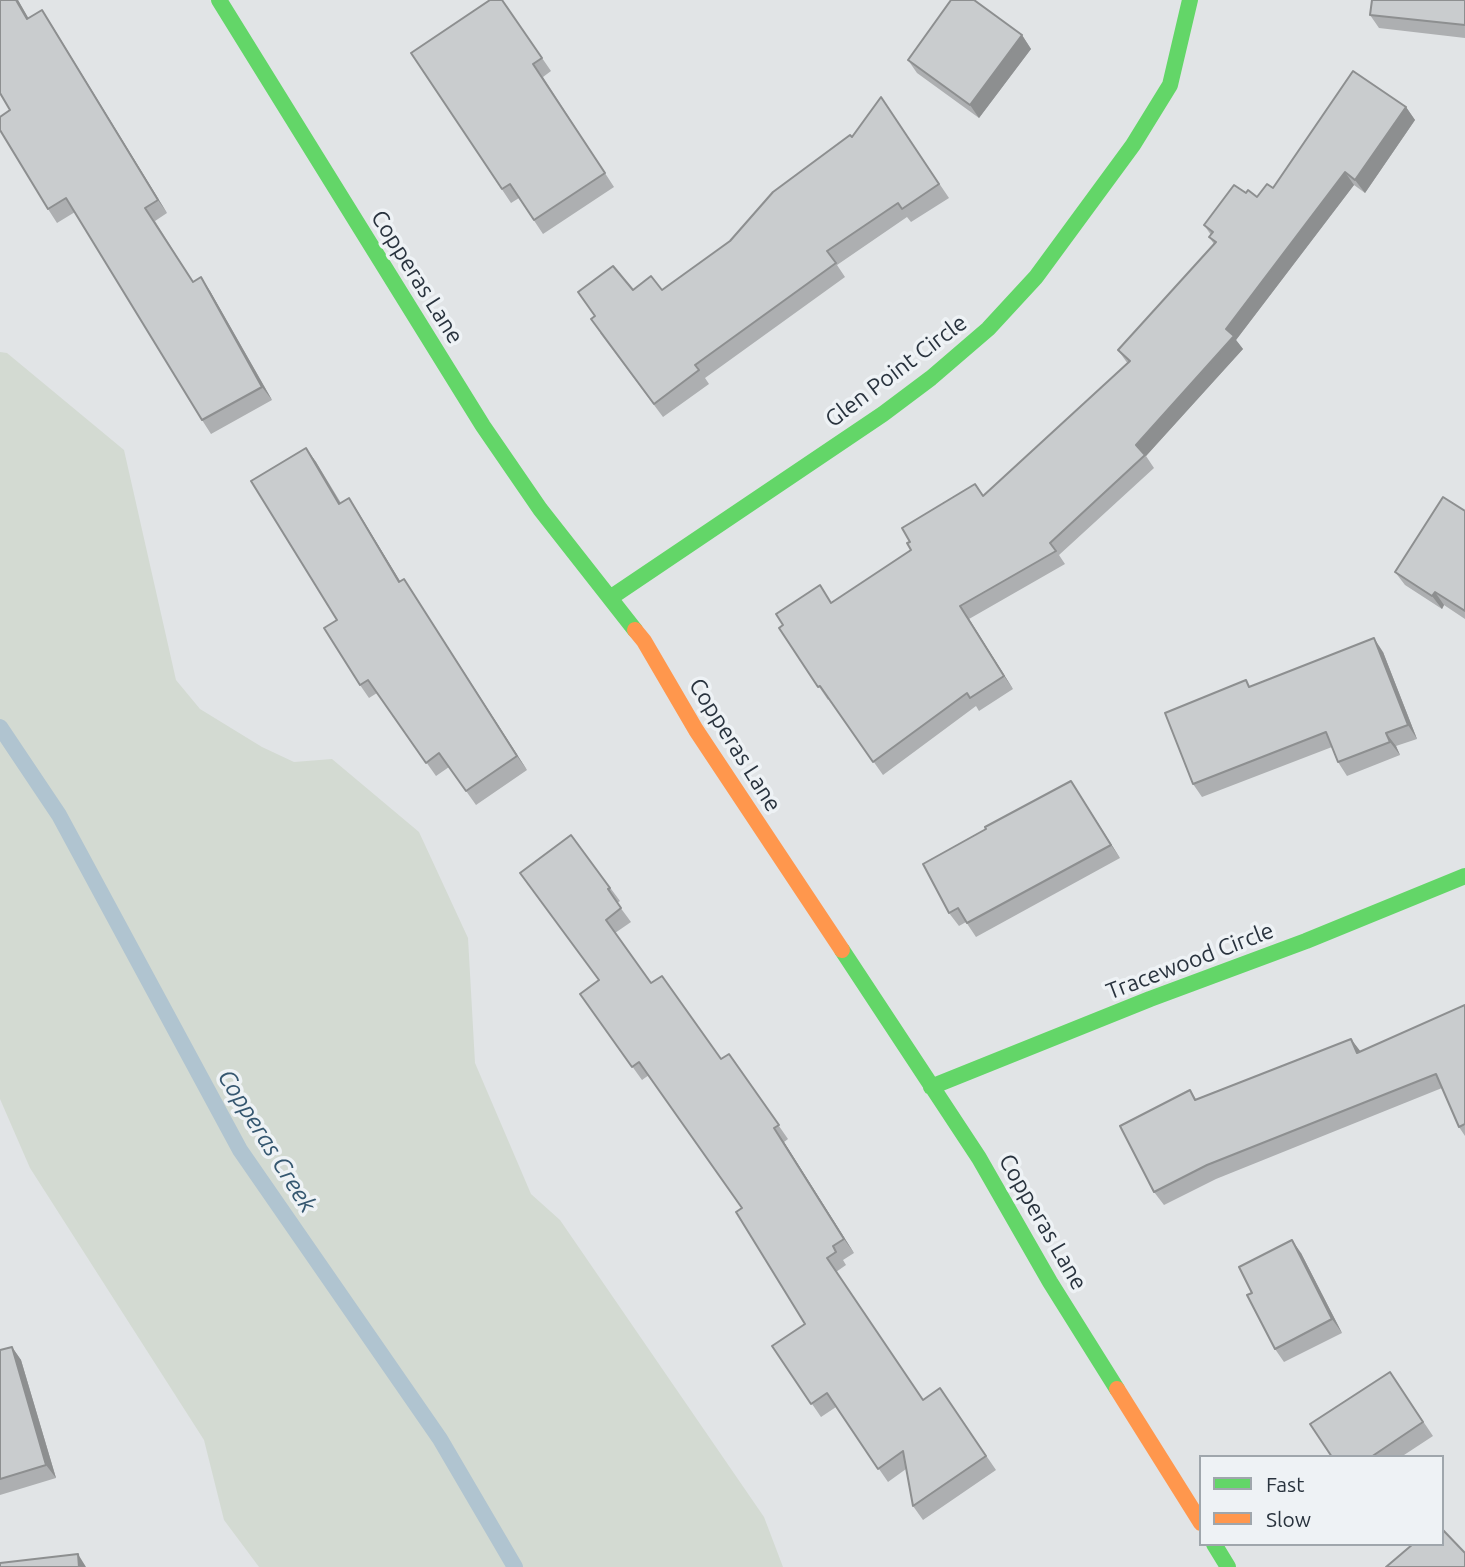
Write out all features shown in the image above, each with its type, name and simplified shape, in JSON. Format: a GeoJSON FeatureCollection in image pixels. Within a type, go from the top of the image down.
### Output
{"type":"FeatureCollection","features":[{"type":"Feature","properties":{"kind":"street","name":"Copperas Lane"},"geometry":{"type":"LineString","coordinates":[[219,0],[483,426],[540,509],[644,641],[696,730],[979,1158],[1051,1282],[1199,1520]]}},
{"type":"Feature","properties":{"kind":"street","name":"Glen Point Circle"},"geometry":{"type":"LineString","coordinates":[[610,598],[883,414],[931,379],[988,329],[1036,277],[1139,135],[1170,85],[1190,0]]}},
{"type":"Feature","properties":{"kind":"street","name":"Tracewood Circle"},"geometry":{"type":"LineString","coordinates":[[931,1087],[1465,876]]}},
{"type":"Feature","properties":{"kind":"street"},"geometry":{"type":"LineString","coordinates":[[1215,1546],[1228,1567]]}},
{"type":"Feature","properties":{"kind":"shaded area"},"geometry":{"type":"Polygon","coordinates":[[[0,352],[7,353],[124,450],[176,680],[200,709],[262,747],[294,762],[332,759],[419,832],[468,938],[475,1063],[531,1194],[560,1220],[764,1517],[783,1567],[259,1567],[224,1520],[204,1440],[30,1168],[0,1099],[0,352]]]}},
{"type":"Feature","properties":{"kind":"building"},"geometry":{"type":"Polygon","coordinates":[[[0,0],[16,0],[27,19],[42,10],[158,200],[145,208],[193,282],[201,277],[262,387],[202,420],[66,198],[48,209],[0,130],[0,117],[10,110],[0,93],[0,0]]]}},
{"type":"Feature","properties":{"kind":"building"},"geometry":{"type":"Polygon","coordinates":[[[490,0],[502,0],[542,58],[533,64],[605,173],[534,220],[510,184],[502,189],[411,53],[490,0]]]}},
{"type":"Feature","properties":{"kind":"building"},"geometry":{"type":"Polygon","coordinates":[[[951,0],[974,0],[1022,35],[970,105],[908,60],[951,0]]]}},
{"type":"Feature","properties":{"kind":"building"},"geometry":{"type":"Polygon","coordinates":[[[1372,0],[1465,0],[1465,25],[1370,15],[1372,0]]]}},
{"type":"Feature","properties":{"kind":"building"},"geometry":{"type":"Polygon","coordinates":[[[1353,71],[1406,107],[1355,180],[1345,172],[1226,329],[1234,336],[1136,445],[1145,455],[1050,543],[1056,551],[960,606],[1004,676],[970,698],[967,693],[873,762],[779,628],[783,625],[776,614],[820,585],[831,603],[911,550],[907,543],[910,542],[902,528],[975,484],[983,496],[1130,361],[1118,350],[1216,242],[1209,237],[1213,232],[1204,225],[1234,185],[1257,197],[1267,184],[1273,188],[1353,71]]]}},
{"type":"Feature","properties":{"kind":"building"},"geometry":{"type":"Polygon","coordinates":[[[881,97],[939,184],[902,209],[898,203],[827,251],[836,263],[695,365],[699,370],[654,404],[591,319],[595,316],[578,292],[613,266],[633,290],[651,276],[662,290],[730,241],[773,192],[850,135],[852,137],[881,97]]]}},
{"type":"Feature","properties":{"kind":"building"},"geometry":{"type":"Polygon","coordinates":[[[306,448],[339,504],[349,498],[399,582],[404,579],[517,756],[466,791],[439,753],[426,763],[368,680],[360,685],[324,628],[337,620],[251,481],[306,448]]]}},
{"type":"Feature","properties":{"kind":"building"},"geometry":{"type":"Polygon","coordinates":[[[1443,497],[1465,511],[1465,611],[1435,592],[1432,596],[1395,572],[1443,497]]]}},
{"type":"Feature","properties":{"kind":"building"},"geometry":{"type":"Polygon","coordinates":[[[1374,638],[1408,725],[1386,733],[1390,742],[1338,762],[1326,732],[1193,784],[1165,713],[1246,680],[1249,687],[1374,638]]]}},
{"type":"Feature","properties":{"kind":"building"},"geometry":{"type":"Polygon","coordinates":[[[1071,781],[1111,845],[967,923],[958,908],[949,913],[923,864],[1071,781]]]}},
{"type":"Feature","properties":{"kind":"building"},"geometry":{"type":"Polygon","coordinates":[[[571,835],[610,888],[608,889],[621,908],[606,920],[651,983],[662,976],[721,1059],[729,1054],[779,1125],[774,1128],[844,1239],[833,1246],[836,1252],[827,1258],[923,1400],[940,1388],[986,1456],[913,1506],[903,1451],[878,1469],[827,1393],[811,1404],[772,1346],[805,1324],[736,1212],[742,1208],[639,1062],[632,1067],[580,994],[599,980],[520,873],[571,835]]]}},
{"type":"Feature","properties":{"kind":"building"},"geometry":{"type":"Polygon","coordinates":[[[1465,1005],[1465,1124],[1459,1127],[1436,1074],[1207,1165],[1154,1192],[1120,1126],[1190,1090],[1195,1100],[1351,1039],[1357,1053],[1465,1005]]]}},
{"type":"Feature","properties":{"kind":"building"},"geometry":{"type":"Polygon","coordinates":[[[1292,1240],[1332,1319],[1275,1349],[1247,1295],[1252,1293],[1239,1267],[1292,1240]]]}},
{"type":"Feature","properties":{"kind":"building"},"geometry":{"type":"Polygon","coordinates":[[[12,1347],[46,1465],[0,1479],[0,1350],[12,1347]]]}},
{"type":"Feature","properties":{"kind":"building"},"geometry":{"type":"Polygon","coordinates":[[[1390,1372],[1423,1422],[1374,1455],[1331,1455],[1310,1424],[1390,1372]]]}},
{"type":"Feature","properties":{"kind":"building"},"geometry":{"type":"Polygon","coordinates":[[[1444,1531],[1465,1553],[1465,1567],[1386,1567],[1411,1546],[1444,1546],[1444,1531]]]}},
{"type":"Feature","properties":{"kind":"building"},"geometry":{"type":"Polygon","coordinates":[[[78,1554],[79,1567],[0,1567],[0,1563],[78,1554]]]}},
{"type":"Feature","properties":{"kind":"waterway","name":"Copperas Creek"},"geometry":{"type":"LineString","coordinates":[[0,727],[59,815],[240,1150],[440,1439],[515,1567]]}},
{"type":"Feature","properties":{"kind":"traffic: fast"},"geometry":{"type":"LineString","coordinates":[[219,0],[483,426],[540,509],[635,630]]}},
{"type":"Feature","properties":{"kind":"traffic: fast"},"geometry":{"type":"LineString","coordinates":[[610,598],[883,414],[931,378],[988,329],[1036,277],[1133,145],[1170,85],[1190,0]]}},
{"type":"Feature","properties":{"kind":"traffic: fast"},"geometry":{"type":"LineString","coordinates":[[931,1087],[1465,876]]}},
{"type":"Feature","properties":{"kind":"traffic: fast"},"geometry":{"type":"LineString","coordinates":[[842,950],[979,1158],[1050,1282],[1117,1389]]}},
{"type":"Feature","properties":{"kind":"traffic: fast"},"geometry":{"type":"LineString","coordinates":[[1215,1546],[1228,1567]]}},
{"type":"Feature","properties":{"kind":"traffic: slow"},"geometry":{"type":"LineString","coordinates":[[635,630],[696,730],[842,950]]}},
{"type":"Feature","properties":{"kind":"traffic: slow"},"geometry":{"type":"LineString","coordinates":[[1117,1389],[1199,1520]]}}]}
